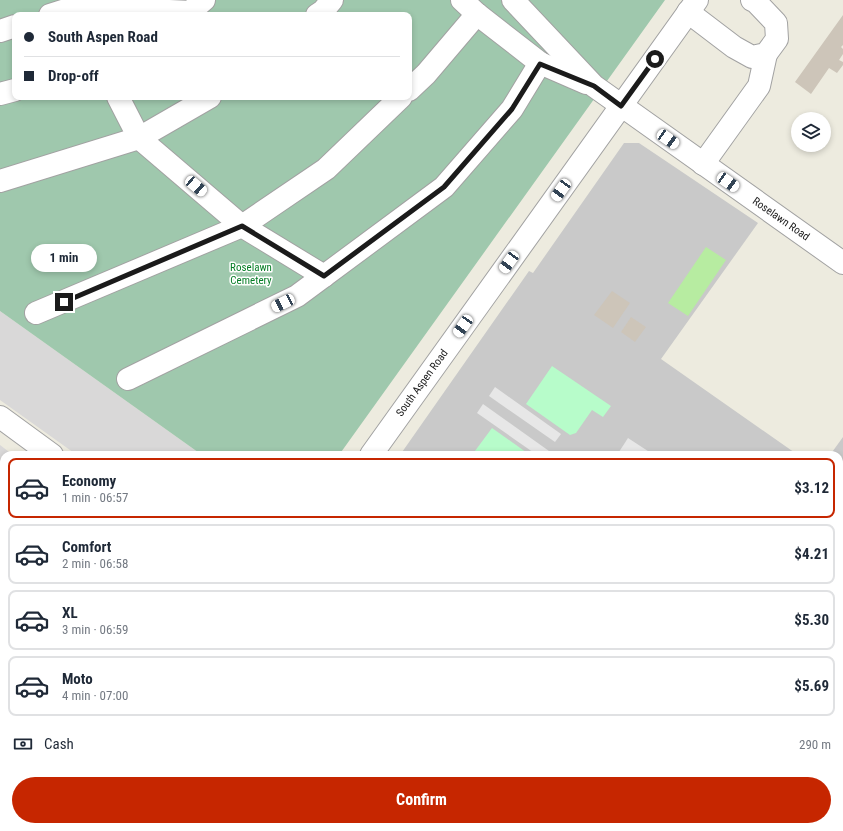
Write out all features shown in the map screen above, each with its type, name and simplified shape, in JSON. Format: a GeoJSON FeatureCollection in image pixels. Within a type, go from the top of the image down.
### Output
{"type":"FeatureCollection","features":[{"type":"Feature","properties":{"kind":"street"},"geometry":{"type":"LineString","coordinates":[[322,12],[332,0]]}},
{"type":"Feature","properties":{"kind":"street"},"geometry":{"type":"LineString","coordinates":[[513,0],[594,86]]}},
{"type":"Feature","properties":{"kind":"street"},"geometry":{"type":"LineString","coordinates":[[703,164],[759,86],[766,54],[777,39],[776,23],[752,0]]}},
{"type":"Feature","properties":{"kind":"street"},"geometry":{"type":"LineString","coordinates":[[59,12],[72,8],[128,9],[197,5]]}},
{"type":"Feature","properties":{"kind":"street"},"geometry":{"type":"LineString","coordinates":[[693,6],[734,47],[752,57],[766,54]]}},
{"type":"Feature","properties":{"kind":"street","name":"South Aspen Road"},"geometry":{"type":"LineString","coordinates":[[374,451],[693,6]]}},
{"type":"Feature","properties":{"kind":"street"},"geometry":{"type":"LineString","coordinates":[[412,87],[426,74],[470,7],[540,64],[594,86]]}},
{"type":"Feature","properties":{"kind":"street"},"geometry":{"type":"LineString","coordinates":[[0,31],[12,27]]}},
{"type":"Feature","properties":{"kind":"street"},"geometry":{"type":"LineString","coordinates":[[128,379],[297,296],[444,187],[512,109],[540,64]]}},
{"type":"Feature","properties":{"kind":"street","name":"Roselawn Road"},"geometry":{"type":"LineString","coordinates":[[594,86],[843,263]]}},
{"type":"Feature","properties":{"kind":"street"},"geometry":{"type":"LineString","coordinates":[[0,94],[12,91]]}},
{"type":"Feature","properties":{"kind":"street"},"geometry":{"type":"LineString","coordinates":[[120,100],[139,138],[242,226],[324,276]]}},
{"type":"Feature","properties":{"kind":"street"},"geometry":{"type":"LineString","coordinates":[[0,181],[139,138],[205,100]]}},
{"type":"Feature","properties":{"kind":"street"},"geometry":{"type":"LineString","coordinates":[[36,314],[242,226],[326,169],[398,100]]}},
{"type":"Feature","properties":{"kind":"street"},"geometry":{"type":"LineString","coordinates":[[0,417],[47,451]]}},
{"type":"Feature","properties":{"kind":"shaded area"},"geometry":{"type":"Polygon","coordinates":[[[624,143],[639,143],[758,223],[661,359],[792,451],[403,451],[529,271],[533,273],[624,143]]]}},
{"type":"Feature","properties":{"kind":"shaded area"},"geometry":{"type":"Polygon","coordinates":[[[0,311],[196,451],[71,451],[0,400],[0,311]]]}},
{"type":"Feature","properties":{"kind":"shaded area"},"geometry":{"type":"Polygon","coordinates":[[[495,387],[561,434],[555,442],[489,396],[495,387]]]}},
{"type":"Feature","properties":{"kind":"shaded area"},"geometry":{"type":"Polygon","coordinates":[[[483,404],[549,451],[531,451],[477,413],[483,404]]]}},
{"type":"Feature","properties":{"kind":"shaded area"},"geometry":{"type":"Polygon","coordinates":[[[843,437],[843,451],[833,451],[843,437]]]}},
{"type":"Feature","properties":{"kind":"shaded area"},"geometry":{"type":"Polygon","coordinates":[[[628,438],[648,451],[620,451],[628,438]]]}},
{"type":"Feature","properties":{"kind":"shaded area"},"geometry":{"type":"Polygon","coordinates":[[[0,445],[8,451],[0,451],[0,445]]]}},
{"type":"Feature","properties":{"kind":"green space","name":"Roselawn Cemetery"},"geometry":{"type":"Polygon","coordinates":[[[0,0],[665,0],[342,451],[196,451],[0,311],[0,0]]]}},
{"type":"Feature","properties":{"kind":"green space"},"geometry":{"type":"Polygon","coordinates":[[[706,247],[726,260],[688,316],[668,303],[706,247]]]}},
{"type":"Feature","properties":{"kind":"green space"},"geometry":{"type":"Polygon","coordinates":[[[552,366],[611,406],[603,417],[592,410],[576,433],[570,435],[526,404],[552,366]]]}},
{"type":"Feature","properties":{"kind":"green space"},"geometry":{"type":"Polygon","coordinates":[[[492,428],[524,451],[475,451],[492,428]]]}},
{"type":"Feature","properties":{"kind":"building"},"geometry":{"type":"Polygon","coordinates":[[[843,15],[843,45],[841,47],[843,49],[843,54],[839,60],[843,62],[843,65],[837,73],[829,68],[811,94],[795,82],[843,15]]]}},
{"type":"Feature","properties":{"kind":"building"},"geometry":{"type":"Polygon","coordinates":[[[612,291],[630,303],[613,328],[594,315],[612,291]]]}},
{"type":"Feature","properties":{"kind":"building"},"geometry":{"type":"Polygon","coordinates":[[[631,317],[646,327],[635,342],[621,332],[631,317]]]}},
{"type":"Feature","properties":{"kind":"route"},"geometry":{"type":"LineString","coordinates":[[64,302],[242,226],[324,276],[444,187],[512,109],[540,64],[594,86],[621,106],[655,59]]}}]}
